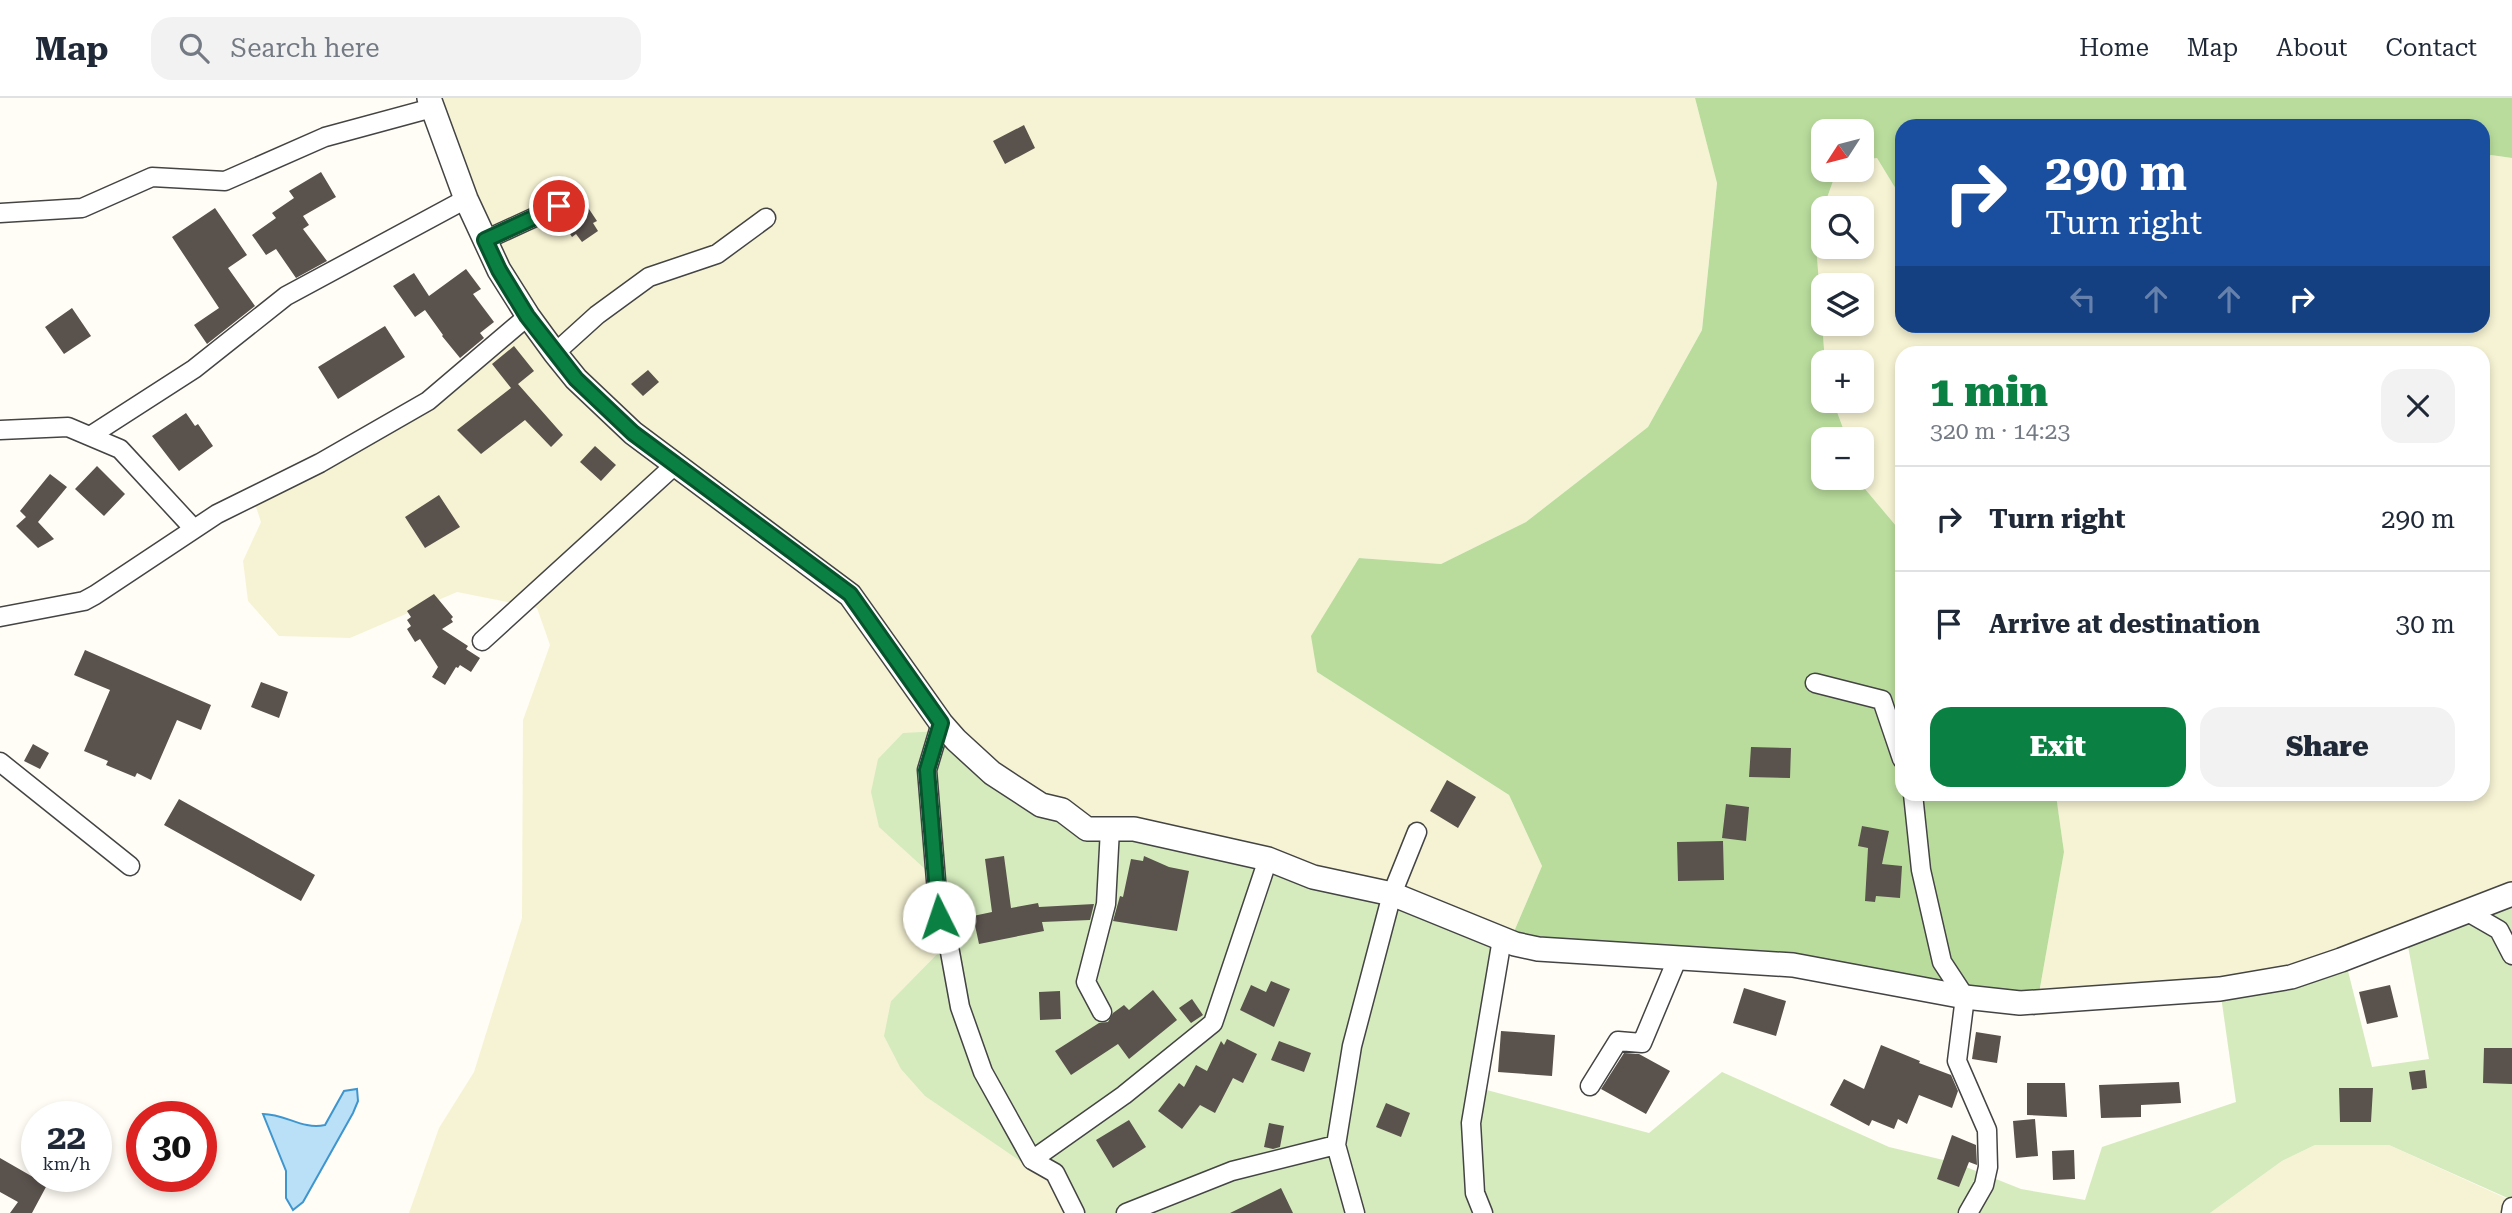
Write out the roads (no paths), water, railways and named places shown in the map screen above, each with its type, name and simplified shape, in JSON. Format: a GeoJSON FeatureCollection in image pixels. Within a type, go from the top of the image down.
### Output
{"type":"FeatureCollection","features":[{"type":"Feature","properties":{"kind":"street"},"geometry":{"type":"LineString","coordinates":[[0,213],[82,208],[152,177],[225,181],[325,137],[430,103],[466,199],[499,270],[527,316],[576,379],[633,433],[850,594],[941,723],[992,773],[1041,805],[1062,810],[1087,829],[1134,829],[1268,859],[1313,877],[1392,894],[1515,944],[1538,949],[1793,965],[1965,997],[2020,1003],[2242,986],[2291,977],[2512,894]]}},
{"type":"Feature","properties":{"kind":"street"},"geometry":{"type":"LineString","coordinates":[[90,436],[194,369],[286,296],[466,199]]}},
{"type":"Feature","properties":{"kind":"street"},"geometry":{"type":"LineString","coordinates":[[485,240],[559,206]]}},
{"type":"Feature","properties":{"kind":"street"},"geometry":{"type":"LineString","coordinates":[[555,353],[597,315],[649,277],[717,254],[766,218]]}},
{"type":"Feature","properties":{"kind":"street"},"geometry":{"type":"LineString","coordinates":[[0,617],[84,601],[95,596],[217,514],[320,463],[428,401],[527,316]]}},
{"type":"Feature","properties":{"kind":"street"},"geometry":{"type":"LineString","coordinates":[[0,430],[68,427],[120,449],[194,529]]}},
{"type":"Feature","properties":{"kind":"street"},"geometry":{"type":"LineString","coordinates":[[482,641],[676,464]]}},
{"type":"Feature","properties":{"kind":"street"},"geometry":{"type":"LineString","coordinates":[[1815,683],[1882,700],[1895,738]]}},
{"type":"Feature","properties":{"kind":"street"},"geometry":{"type":"LineString","coordinates":[[941,723],[927,770],[939,917],[950,952],[960,1007],[983,1072],[1032,1160],[1055,1173],[1075,1213]]}},
{"type":"Feature","properties":{"kind":"street"},"geometry":{"type":"LineString","coordinates":[[0,762],[130,866]]}},
{"type":"Feature","properties":{"kind":"street"},"geometry":{"type":"LineString","coordinates":[[1914,801],[1921,870],[1942,962],[1965,997],[1957,1061],[1987,1129],[1988,1167],[1984,1185],[1968,1213]]}},
{"type":"Feature","properties":{"kind":"street"},"geometry":{"type":"LineString","coordinates":[[1102,1012],[1086,982],[1106,904],[1110,829]]}},
{"type":"Feature","properties":{"kind":"street"},"geometry":{"type":"LineString","coordinates":[[1356,1213],[1336,1145],[1352,1046],[1392,894],[1417,832]]}},
{"type":"Feature","properties":{"kind":"street"},"geometry":{"type":"LineString","coordinates":[[1032,1160],[1124,1095],[1213,1023],[1268,859]]}},
{"type":"Feature","properties":{"kind":"street"},"geometry":{"type":"LineString","coordinates":[[2466,911],[2499,930],[2512,955]]}},
{"type":"Feature","properties":{"kind":"street"},"geometry":{"type":"LineString","coordinates":[[1483,1213],[1475,1193],[1471,1122],[1502,939]]}},
{"type":"Feature","properties":{"kind":"street"},"geometry":{"type":"LineString","coordinates":[[1590,1086],[1618,1041],[1642,1043],[1678,957]]}},
{"type":"Feature","properties":{"kind":"street"},"geometry":{"type":"LineString","coordinates":[[1126,1213],[1232,1171],[1336,1145]]}},
{"type":"Feature","properties":{"kind":"street"},"geometry":{"type":"LineString","coordinates":[[2511,1213],[2512,1207]]}},
{"type":"Feature","properties":{"kind":"water"},"geometry":{"type":"Polygon","coordinates":[[[357,1089],[358,1101],[353,1113],[303,1202],[293,1210],[286,1198],[286,1171],[263,1114],[279,1116],[301,1124],[325,1125],[344,1091],[357,1089]]]}}]}
